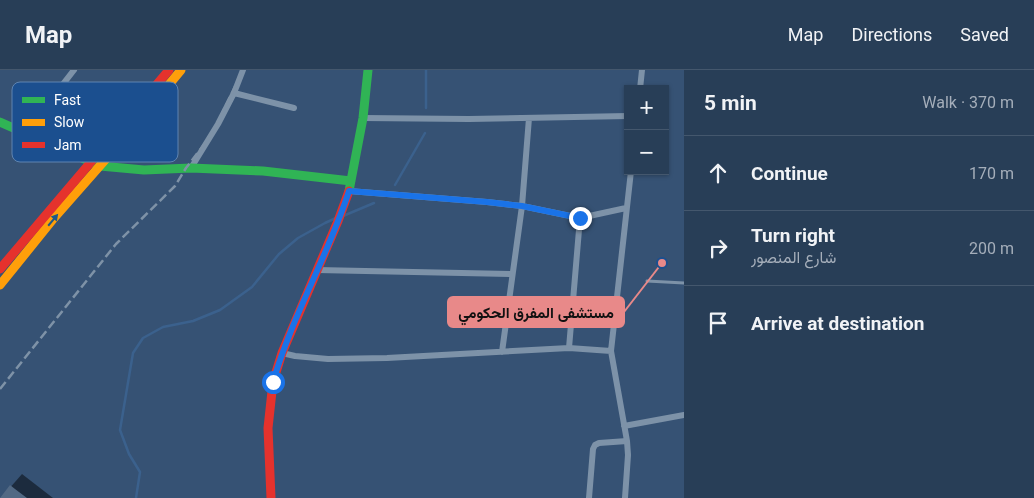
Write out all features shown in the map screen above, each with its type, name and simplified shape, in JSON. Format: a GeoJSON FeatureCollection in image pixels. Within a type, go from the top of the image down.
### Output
{"type":"FeatureCollection","features":[{"type":"Feature","properties":{"kind":"street"},"geometry":{"type":"LineString","coordinates":[[64,82],[74,70]]}},
{"type":"Feature","properties":{"kind":"street"},"geometry":{"type":"LineString","coordinates":[[159,82],[169,70]]}},
{"type":"Feature","properties":{"kind":"street"},"geometry":{"type":"LineString","coordinates":[[171,82],[181,70]]}},
{"type":"Feature","properties":{"kind":"street"},"geometry":{"type":"LineString","coordinates":[[191,168],[218,124],[243,70]]}},
{"type":"Feature","properties":{"kind":"street"},"geometry":{"type":"LineString","coordinates":[[271,498],[268,446],[269,412],[273,382],[282,353],[338,221],[347,195],[363,118],[368,70]]}},
{"type":"Feature","properties":{"kind":"street"},"geometry":{"type":"LineString","coordinates":[[640,85],[642,70]]}},
{"type":"Feature","properties":{"kind":"street"},"geometry":{"type":"LineString","coordinates":[[234,93],[294,108]]}},
{"type":"Feature","properties":{"kind":"street"},"geometry":{"type":"LineString","coordinates":[[363,118],[443,119],[624,116]]}},
{"type":"Feature","properties":{"kind":"street"},"geometry":{"type":"LineString","coordinates":[[502,352],[522,206],[529,118]]}},
{"type":"Feature","properties":{"kind":"street"},"geometry":{"type":"LineString","coordinates":[[0,122],[12,128]]}},
{"type":"Feature","properties":{"kind":"street"},"geometry":{"type":"LineString","coordinates":[[0,286],[103,162]]}},
{"type":"Feature","properties":{"kind":"street"},"geometry":{"type":"LineString","coordinates":[[0,269],[90,163],[100,166],[144,170],[191,168],[273,172],[351,181]]}},
{"type":"Feature","properties":{"kind":"street"},"geometry":{"type":"LineString","coordinates":[[625,498],[628,456],[627,441],[611,352],[630,175]]}},
{"type":"Feature","properties":{"kind":"street"},"geometry":{"type":"LineString","coordinates":[[347,195],[487,202],[522,206],[580,218],[626,208]]}},
{"type":"Feature","properties":{"kind":"street"},"geometry":{"type":"LineString","coordinates":[[569,348],[580,218]]}},
{"type":"Feature","properties":{"kind":"street"},"geometry":{"type":"LineString","coordinates":[[317,270],[512,274]]}},
{"type":"Feature","properties":{"kind":"street"},"geometry":{"type":"LineString","coordinates":[[282,353],[328,359],[388,358],[569,348],[611,352]]}},
{"type":"Feature","properties":{"kind":"street"},"geometry":{"type":"LineString","coordinates":[[624,426],[684,415]]}},
{"type":"Feature","properties":{"kind":"street"},"geometry":{"type":"LineString","coordinates":[[589,498],[593,449],[595,446],[599,443],[627,441]]}},
{"type":"Feature","properties":{"kind":"lane"},"geometry":{"type":"LineString","coordinates":[[647,281],[684,283]]}},
{"type":"Feature","properties":{"kind":"building"},"geometry":{"type":"Polygon","coordinates":[[[10,485],[15,489],[27,498],[0,498],[10,485]]]}},
{"type":"Feature","properties":{"kind":"waterway"},"geometry":{"type":"LineString","coordinates":[[426,70],[426,108]]}},
{"type":"Feature","properties":{"kind":"waterway"},"geometry":{"type":"LineString","coordinates":[[395,185],[425,133]]}},
{"type":"Feature","properties":{"kind":"waterway"},"geometry":{"type":"LineString","coordinates":[[343,216],[374,203]]}},
{"type":"Feature","properties":{"kind":"waterway"},"geometry":{"type":"LineString","coordinates":[[136,498],[140,472],[129,454],[120,430],[133,353],[143,338],[163,327],[193,321],[220,310],[252,287],[279,254],[298,238],[336,218]]}},
{"type":"Feature","properties":{"kind":"railway"},"geometry":{"type":"LineString","coordinates":[[0,389],[116,244],[175,186],[212,134],[243,70]]}},
{"type":"Feature","properties":{"kind":"traffic: fast"},"geometry":{"type":"LineString","coordinates":[[349,191],[363,118],[368,70]]}},
{"type":"Feature","properties":{"kind":"traffic: fast"},"geometry":{"type":"LineString","coordinates":[[0,122],[12,127]]}},
{"type":"Feature","properties":{"kind":"traffic: fast"},"geometry":{"type":"LineString","coordinates":[[91,162],[100,166],[144,170],[191,168],[263,171],[351,181]]}},
{"type":"Feature","properties":{"kind":"traffic: slow"},"geometry":{"type":"LineString","coordinates":[[171,82],[181,70]]}},
{"type":"Feature","properties":{"kind":"traffic: slow"},"geometry":{"type":"LineString","coordinates":[[0,285],[54,218],[103,162]]}},
{"type":"Feature","properties":{"kind":"traffic: jam"},"geometry":{"type":"LineString","coordinates":[[159,82],[169,70]]}},
{"type":"Feature","properties":{"kind":"traffic: jam"},"geometry":{"type":"LineString","coordinates":[[0,269],[91,162]]}},
{"type":"Feature","properties":{"kind":"traffic: jam"},"geometry":{"type":"LineString","coordinates":[[271,498],[268,428],[273,382],[282,353],[349,191]]}},
{"type":"Feature","properties":{"kind":"place","name":"مستشفى المفرق الحكومي"},"geometry":{"type":"Point","coordinates":[662,263]}},
{"type":"Feature","properties":{"kind":"route"},"geometry":{"type":"LineString","coordinates":[[273,382],[278,363],[349,191],[522,206],[580,218]]}}]}
